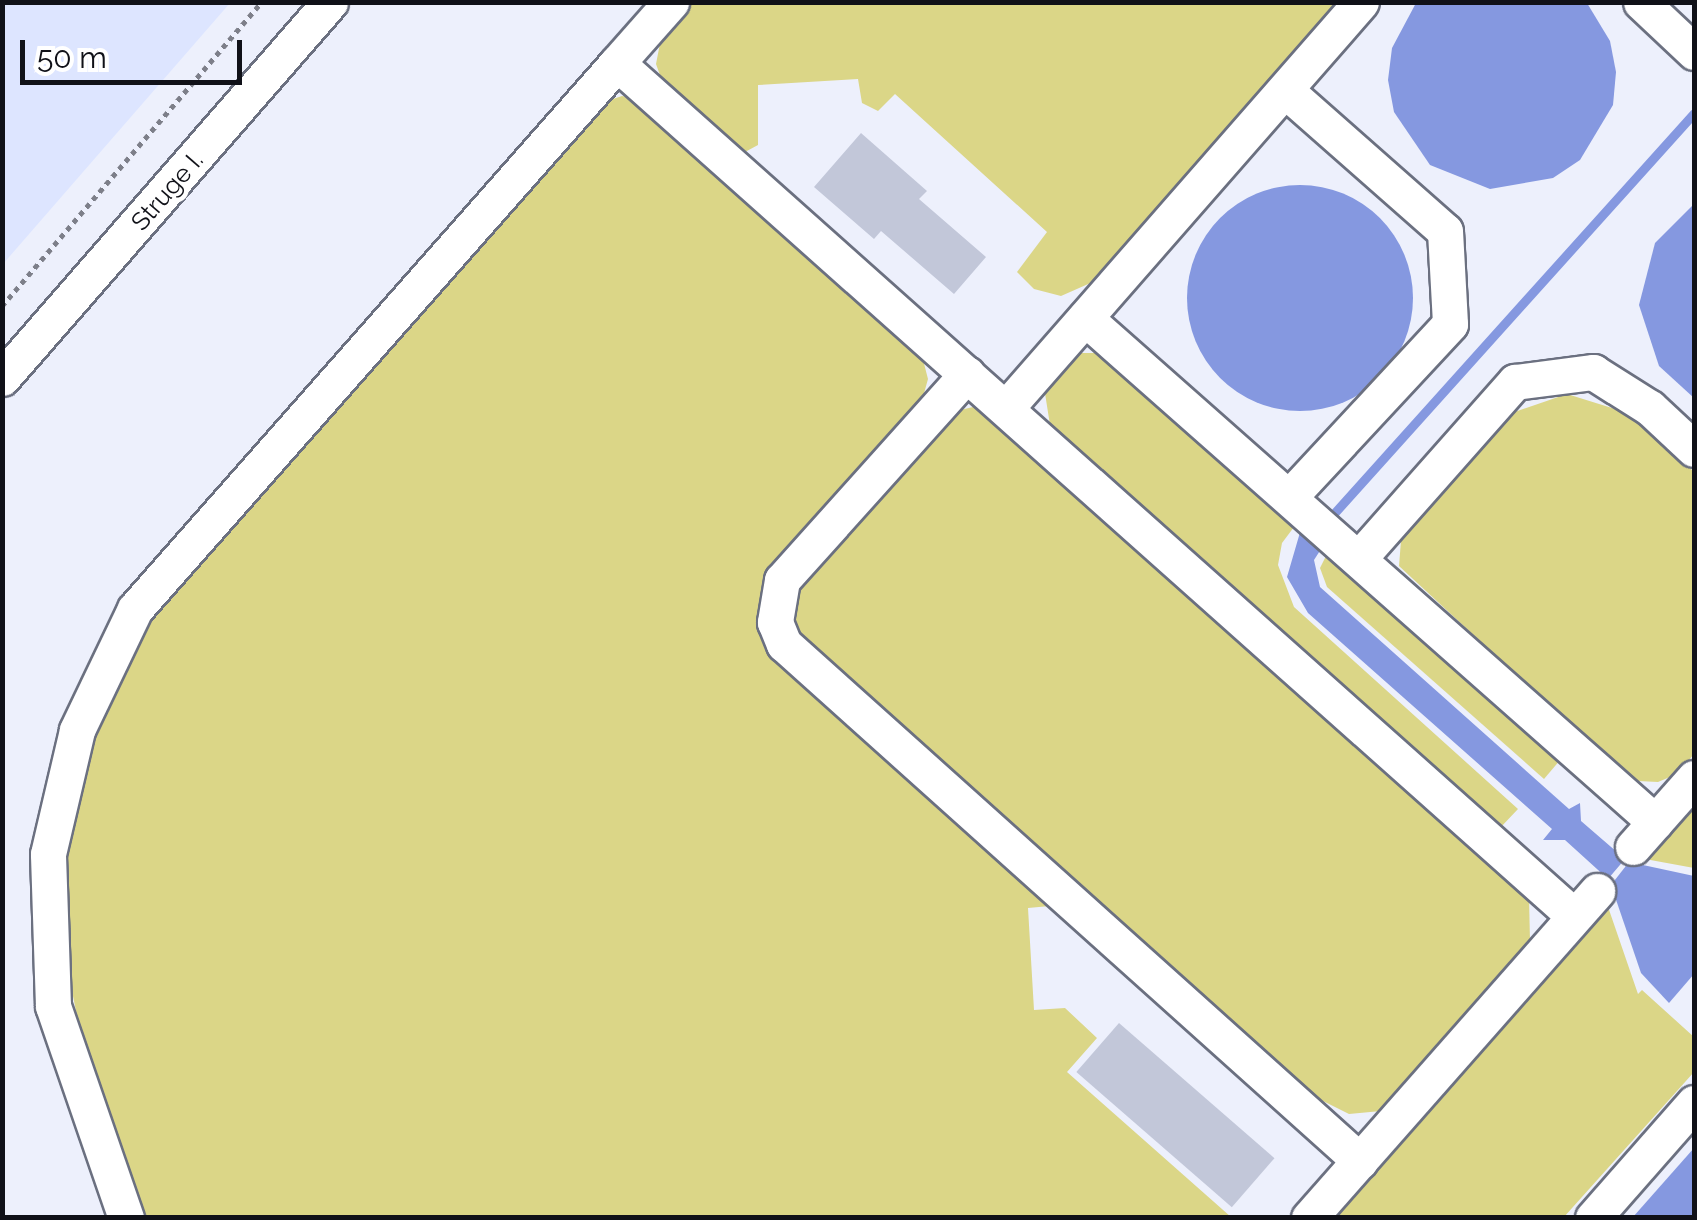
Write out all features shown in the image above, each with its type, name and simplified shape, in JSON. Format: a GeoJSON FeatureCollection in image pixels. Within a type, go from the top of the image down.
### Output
{"type":"FeatureCollection","features":[{"type":"Feature","properties":{"kind":"street","name":"Struge I."},"geometry":{"type":"LineString","coordinates":[[2,378],[330,2]]}},
{"type":"Feature","properties":{"kind":"street"},"geometry":{"type":"LineString","coordinates":[[126,1218],[53,1006],[48,854],[76,730],[135,609],[670,2]]}},
{"type":"Feature","properties":{"kind":"street"},"geometry":{"type":"LineString","coordinates":[[1006,408],[1361,2]]}},
{"type":"Feature","properties":{"kind":"street"},"geometry":{"type":"LineString","coordinates":[[1641,2],[1694,52]]}},
{"type":"Feature","properties":{"kind":"street"},"geometry":{"type":"LineString","coordinates":[[618,62],[1006,408],[1585,904],[1309,1218]]}},
{"type":"Feature","properties":{"kind":"street"},"geometry":{"type":"LineString","coordinates":[[1285,90],[1445,232],[1450,324],[1311,516]]}},
{"type":"Feature","properties":{"kind":"street"},"geometry":{"type":"LineString","coordinates":[[1084,318],[1360,557],[1644,834],[1694,778]]}},
{"type":"Feature","properties":{"kind":"street"},"geometry":{"type":"LineString","coordinates":[[1360,557],[1515,382],[1592,372],[1650,408],[1694,448]]}},
{"type":"Feature","properties":{"kind":"street"},"geometry":{"type":"LineString","coordinates":[[967,374],[782,580],[775,622],[784,644],[1360,1161]]}},
{"type":"Feature","properties":{"kind":"street"},"geometry":{"type":"LineString","coordinates":[[1593,1218],[1693,1108]]}},
{"type":"Feature","properties":{"kind":"path"},"geometry":{"type":"LineString","coordinates":[[2,306],[262,2]]}},
{"type":"Feature","properties":{"kind":"shaded area"},"geometry":{"type":"Polygon","coordinates":[[[2,3],[230,3],[3,264],[2,3]]]}},
{"type":"Feature","properties":{"kind":"shaded area"},"geometry":{"type":"Polygon","coordinates":[[[688,3],[1344,3],[1095,281],[1061,296],[1034,289],[1017,272],[1047,232],[895,94],[878,111],[862,103],[858,79],[758,85],[758,145],[745,152],[735,146],[661,78],[656,64],[662,33],[688,3]]]}},
{"type":"Feature","properties":{"kind":"shaded area"},"geometry":{"type":"Polygon","coordinates":[[[622,96],[640,100],[920,348],[928,379],[923,397],[769,569],[760,624],[1050,906],[1028,908],[1034,1010],[1065,1008],[1097,1038],[1067,1072],[1231,1217],[143,1218],[87,1066],[66,961],[63,877],[74,794],[93,728],[160,600],[607,101],[622,96]]]}},
{"type":"Feature","properties":{"kind":"shaded area"},"geometry":{"type":"Polygon","coordinates":[[[1080,353],[1101,353],[1297,523],[1282,543],[1278,565],[1294,607],[1518,809],[1500,828],[1050,425],[1044,387],[1062,361],[1080,353]]]}},
{"type":"Feature","properties":{"kind":"shaded area"},"geometry":{"type":"Polygon","coordinates":[[[1567,394],[1628,413],[1694,472],[1694,754],[1677,774],[1658,782],[1638,781],[1618,769],[1399,566],[1402,528],[1503,416],[1567,394]]]}},
{"type":"Feature","properties":{"kind":"shaded area"},"geometry":{"type":"Polygon","coordinates":[[[973,407],[988,410],[1529,897],[1530,941],[1381,1111],[1349,1114],[1319,1099],[795,631],[790,603],[801,578],[956,411],[973,407]]]}},
{"type":"Feature","properties":{"kind":"shaded area"},"geometry":{"type":"Polygon","coordinates":[[[1329,550],[1561,759],[1544,779],[1327,587],[1320,568],[1329,550]]]}},
{"type":"Feature","properties":{"kind":"shaded area"},"geometry":{"type":"Polygon","coordinates":[[[1694,805],[1694,868],[1645,859],[1694,805]]]}},
{"type":"Feature","properties":{"kind":"shaded area"},"geometry":{"type":"Polygon","coordinates":[[[1606,901],[1638,994],[1642,990],[1694,1037],[1694,1072],[1564,1217],[1326,1218],[1606,901]]]}},
{"type":"Feature","properties":{"kind":"water"},"geometry":{"type":"Polygon","coordinates":[[[1416,3],[1587,3],[1610,41],[1616,72],[1613,105],[1580,160],[1553,178],[1490,189],[1430,165],[1394,112],[1388,80],[1392,48],[1416,3]]]}},
{"type":"Feature","properties":{"kind":"water"},"geometry":{"type":"Polygon","coordinates":[[[1300,185],[1343,193],[1380,218],[1405,255],[1413,298],[1405,341],[1380,378],[1343,403],[1300,411],[1257,403],[1220,378],[1195,341],[1187,298],[1195,255],[1220,218],[1257,193],[1300,185]]]}},
{"type":"Feature","properties":{"kind":"water"},"geometry":{"type":"Polygon","coordinates":[[[1694,204],[1694,398],[1659,366],[1639,305],[1655,243],[1694,204]]]}},
{"type":"Feature","properties":{"kind":"water"},"geometry":{"type":"Polygon","coordinates":[[[1301,529],[1323,546],[1314,560],[1320,587],[1569,809],[1580,803],[1581,821],[1625,859],[1608,879],[1565,840],[1543,840],[1552,829],[1308,613],[1287,577],[1301,529]]]}},
{"type":"Feature","properties":{"kind":"water"},"geometry":{"type":"Polygon","coordinates":[[[1629,862],[1694,876],[1694,974],[1669,1003],[1641,973],[1611,885],[1629,862]]]}},
{"type":"Feature","properties":{"kind":"water"},"geometry":{"type":"Polygon","coordinates":[[[1694,1148],[1694,1217],[1633,1217],[1694,1148]]]}},
{"type":"Feature","properties":{"kind":"building"},"geometry":{"type":"Polygon","coordinates":[[[861,133],[927,191],[919,199],[986,257],[954,294],[881,231],[874,239],[814,187],[861,133]]]}},
{"type":"Feature","properties":{"kind":"building"},"geometry":{"type":"Polygon","coordinates":[[[1119,1023],[1274,1158],[1232,1207],[1076,1072],[1119,1023]]]}},
{"type":"Feature","properties":{"kind":"waterway"},"geometry":{"type":"LineString","coordinates":[[1328,520],[1694,113]]}}]}
